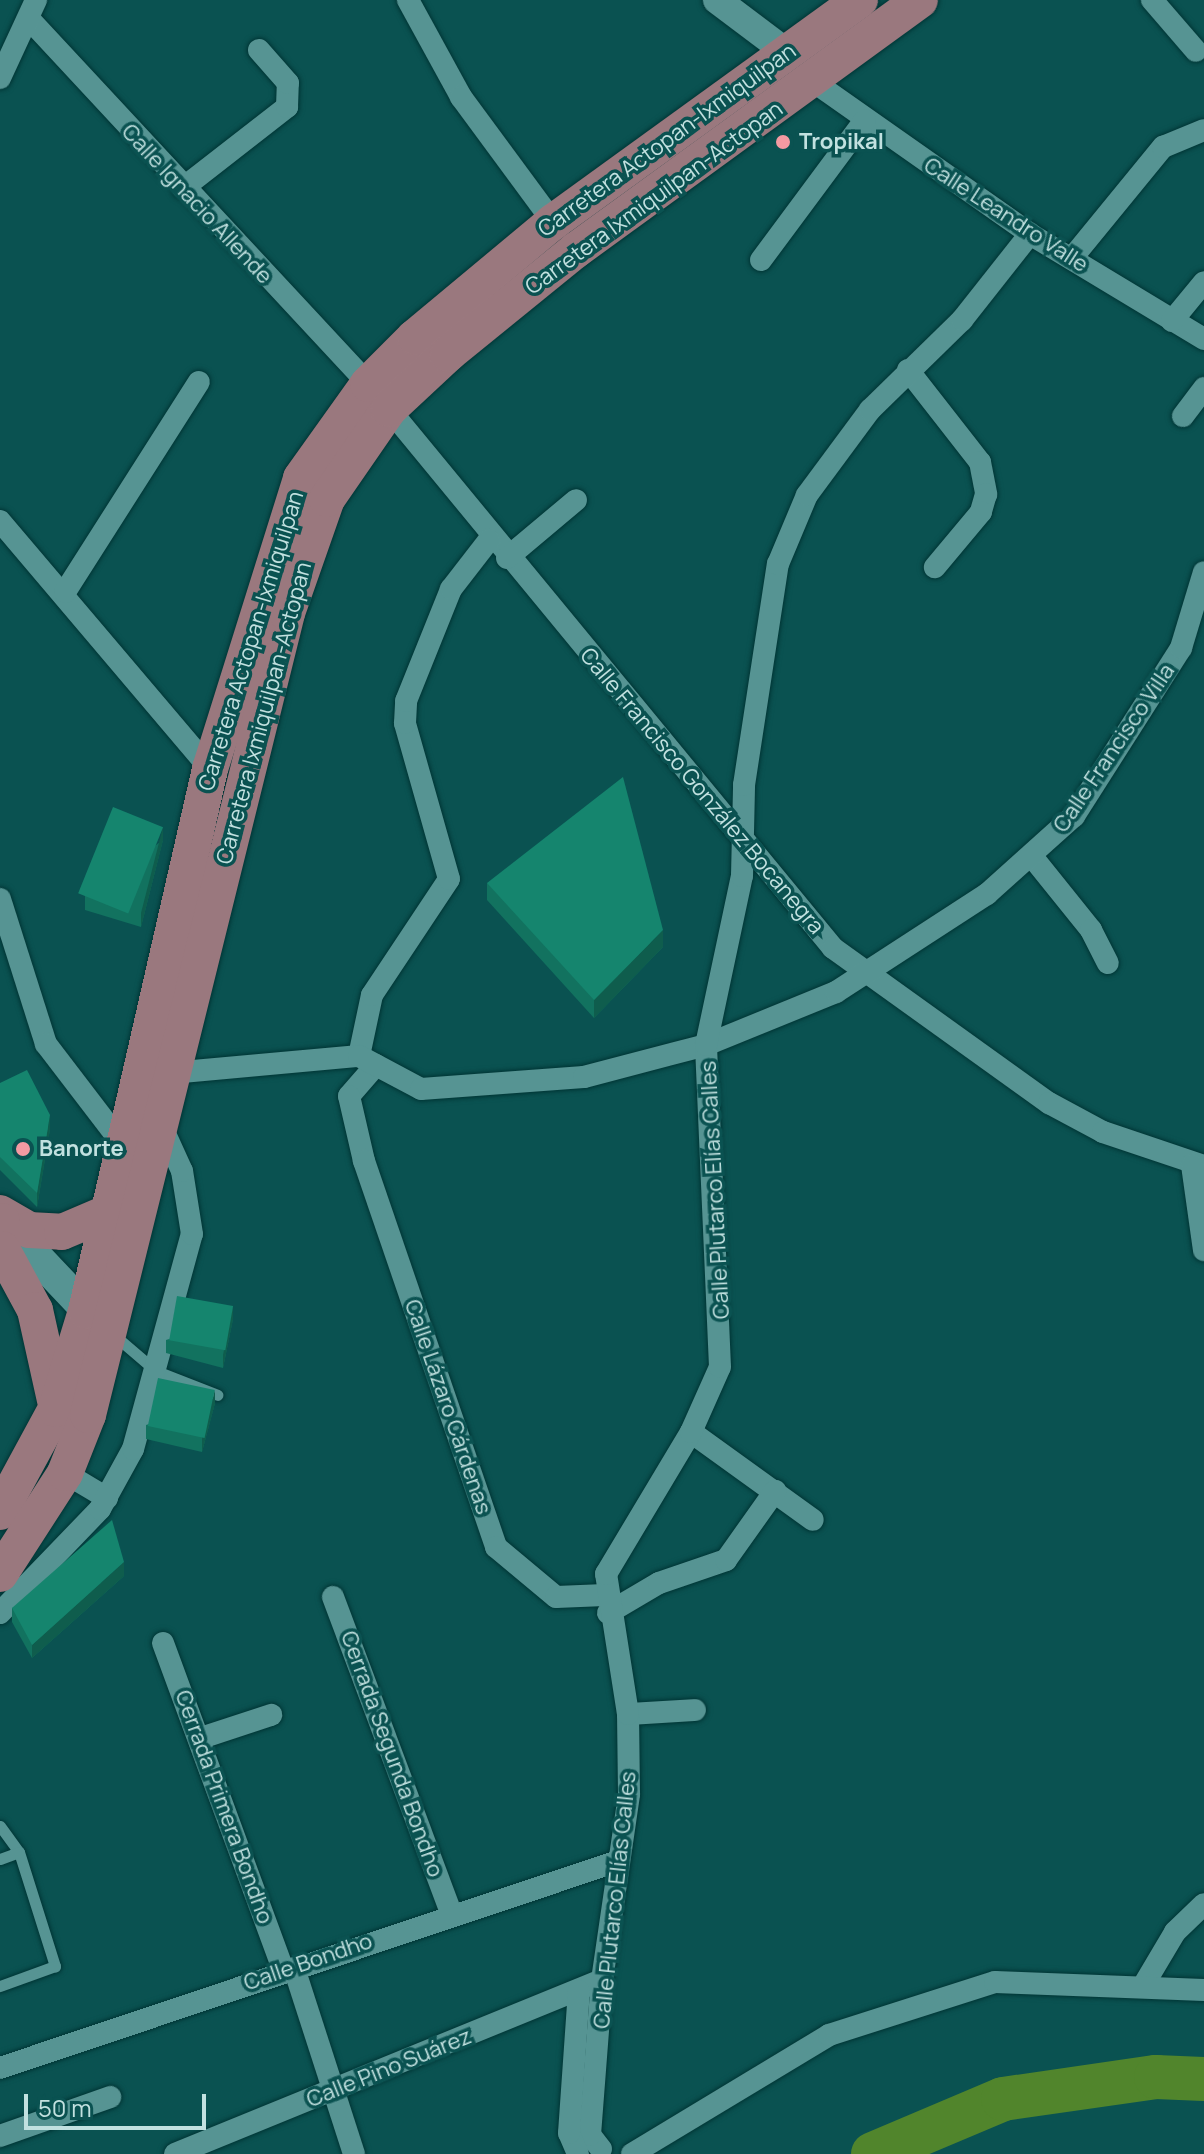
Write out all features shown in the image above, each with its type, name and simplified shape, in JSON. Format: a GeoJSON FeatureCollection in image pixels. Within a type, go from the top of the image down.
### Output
{"type":"FeatureCollection","features":[{"type":"Feature","properties":{"kind":"main road","name":"Carretera Actopan-Ixmiquilpan"},"geometry":{"type":"LineString","coordinates":[[0,1512],[56,1409],[98,1322],[107,1213],[210,769],[301,478],[553,222],[860,0]]}},
{"type":"Feature","properties":{"kind":"main road","name":"Carretera Ixmiquilpan-Actopan"},"geometry":{"type":"LineString","coordinates":[[11,1576],[65,1473],[98,1322],[160,1123],[287,613],[327,499],[378,397],[576,250],[814,82],[920,0]]}},
{"type":"Feature","properties":{"kind":"main road"},"geometry":{"type":"LineString","coordinates":[[1,1217],[29,1230],[62,1232],[107,1213]]}},
{"type":"Feature","properties":{"kind":"main road"},"geometry":{"type":"LineString","coordinates":[[1,1217],[98,1322]]}},
{"type":"Feature","properties":{"kind":"main road"},"geometry":{"type":"LineString","coordinates":[[1,1217],[2,1249],[35,1310],[56,1409]]}},
{"type":"Feature","properties":{"kind":"street"},"geometry":{"type":"LineString","coordinates":[[408,0],[461,97],[553,222]]}},
{"type":"Feature","properties":{"kind":"street"},"geometry":{"type":"LineString","coordinates":[[717,0],[786,52]]}},
{"type":"Feature","properties":{"kind":"street"},"geometry":{"type":"LineString","coordinates":[[1152,0],[1196,51]]}},
{"type":"Feature","properties":{"kind":"street"},"geometry":{"type":"LineString","coordinates":[[0,78],[34,10]]}},
{"type":"Feature","properties":{"kind":"street","name":"Calle Ignacio Allende"},"geometry":{"type":"LineString","coordinates":[[34,10],[183,188],[378,397]]}},
{"type":"Feature","properties":{"kind":"street"},"geometry":{"type":"LineString","coordinates":[[183,188],[287,107],[288,83],[259,50]]}},
{"type":"Feature","properties":{"kind":"street","name":"Calle Leandro Valle"},"geometry":{"type":"LineString","coordinates":[[814,82],[1030,234],[1204,339]]}},
{"type":"Feature","properties":{"kind":"street"},"geometry":{"type":"LineString","coordinates":[[761,260],[865,120]]}},
{"type":"Feature","properties":{"kind":"street"},"geometry":{"type":"LineString","coordinates":[[1072,258],[1163,147],[1204,130]]}},
{"type":"Feature","properties":{"kind":"street","name":"Calle Plutarco Elías Calles"},"geometry":{"type":"LineString","coordinates":[[600,2152],[590,2135],[602,1980],[629,1794],[628,1714],[607,1604],[613,1552],[691,1432],[720,1367],[724,1338],[706,1045],[745,838],[744,785],[788,529],[861,422],[908,370],[962,320],[1030,234]]}},
{"type":"Feature","properties":{"kind":"street"},"geometry":{"type":"LineString","coordinates":[[1172,321],[1204,282]]}},
{"type":"Feature","properties":{"kind":"street"},"geometry":{"type":"LineString","coordinates":[[908,370],[980,462],[986,494],[981,512],[935,567]]}},
{"type":"Feature","properties":{"kind":"street"},"geometry":{"type":"LineString","coordinates":[[65,592],[199,382]]}},
{"type":"Feature","properties":{"kind":"street"},"geometry":{"type":"LineString","coordinates":[[1183,416],[1204,388]]}},
{"type":"Feature","properties":{"kind":"street","name":"Calle Francisco González Bocanegra"},"geometry":{"type":"LineString","coordinates":[[378,397],[489,540],[745,838],[804,916],[860,971],[1049,1103],[1198,1166]]}},
{"type":"Feature","properties":{"kind":"street"},"geometry":{"type":"LineString","coordinates":[[507,558],[576,500]]}},
{"type":"Feature","properties":{"kind":"street"},"geometry":{"type":"LineString","coordinates":[[0,521],[65,592],[210,769]]}},
{"type":"Feature","properties":{"kind":"street"},"geometry":{"type":"LineString","coordinates":[[171,1073],[367,1060],[372,995],[449,879],[405,723],[406,701],[451,589],[489,540]]}},
{"type":"Feature","properties":{"kind":"street","name":"Calle Francisco Villa"},"geometry":{"type":"LineString","coordinates":[[367,1060],[421,1089],[584,1077],[706,1045],[836,992],[860,971],[1034,859],[1074,816],[1197,625],[1204,572]]}},
{"type":"Feature","properties":{"kind":"street"},"geometry":{"type":"LineString","coordinates":[[1034,859],[1091,930],[1108,963]]}},
{"type":"Feature","properties":{"kind":"street"},"geometry":{"type":"LineString","coordinates":[[0,899],[46,1044],[124,1146]]}},
{"type":"Feature","properties":{"kind":"street","name":"Calle Lázaro Cárdenas"},"geometry":{"type":"LineString","coordinates":[[367,1060],[349,1096],[364,1161],[496,1547],[556,1597],[607,1604]]}},
{"type":"Feature","properties":{"kind":"street"},"geometry":{"type":"LineString","coordinates":[[0,1613],[11,1576],[107,1498],[133,1449],[192,1234],[182,1171],[160,1123]]}},
{"type":"Feature","properties":{"kind":"street"},"geometry":{"type":"LineString","coordinates":[[1198,1166],[1204,1250]]}},
{"type":"Feature","properties":{"kind":"street"},"geometry":{"type":"LineString","coordinates":[[691,1432],[813,1520]]}},
{"type":"Feature","properties":{"kind":"street"},"geometry":{"type":"LineString","coordinates":[[65,1473],[107,1498]]}},
{"type":"Feature","properties":{"kind":"street"},"geometry":{"type":"LineString","coordinates":[[607,1604],[726,1560],[775,1491]]}},
{"type":"Feature","properties":{"kind":"street","name":"Cerrada Segunda Bondho"},"geometry":{"type":"LineString","coordinates":[[333,1597],[451,1912]]}},
{"type":"Feature","properties":{"kind":"street","name":"Cerrada Primera Bondho"},"geometry":{"type":"LineString","coordinates":[[163,1643],[289,1969],[354,2154]]}},
{"type":"Feature","properties":{"kind":"street"},"geometry":{"type":"LineString","coordinates":[[628,1714],[695,1710]]}},
{"type":"Feature","properties":{"kind":"street"},"geometry":{"type":"LineString","coordinates":[[201,1738],[271,1715]]}},
{"type":"Feature","properties":{"kind":"street","name":"Calle Bondho"},"geometry":{"type":"LineString","coordinates":[[0,2068],[451,1912],[618,1861]]}},
{"type":"Feature","properties":{"kind":"street"},"geometry":{"type":"LineString","coordinates":[[1143,1986],[1175,1932],[1204,1904]]}},
{"type":"Feature","properties":{"kind":"street","name":"Calle Pino Suárez"},"geometry":{"type":"LineString","coordinates":[[175,2154],[602,1980]]}},
{"type":"Feature","properties":{"kind":"street"},"geometry":{"type":"LineString","coordinates":[[632,2154],[829,2035],[995,1982],[1204,1990]]}},
{"type":"Feature","properties":{"kind":"street"},"geometry":{"type":"LineString","coordinates":[[578,2154],[569,2133],[579,1991]]}},
{"type":"Feature","properties":{"kind":"street"},"geometry":{"type":"LineString","coordinates":[[0,2136],[110,2097]]}},
{"type":"Feature","properties":{"kind":"street"},"geometry":{"type":"LineString","coordinates":[[600,2152],[657,2140]]}},
{"type":"Feature","properties":{"kind":"lane"},"geometry":{"type":"LineString","coordinates":[[98,1322],[156,1371],[218,1395]]}},
{"type":"Feature","properties":{"kind":"lane"},"geometry":{"type":"LineString","coordinates":[[0,1826],[19,1852],[55,1966],[0,1986]]}},
{"type":"Feature","properties":{"kind":"lane"},"geometry":{"type":"LineString","coordinates":[[0,1859],[19,1852]]}},
{"type":"Feature","properties":{"kind":"building"},"geometry":{"type":"Polygon","coordinates":[[[623,777],[663,930],[594,1000],[487,883],[623,777]]]}},
{"type":"Feature","properties":{"kind":"building"},"geometry":{"type":"Polygon","coordinates":[[[113,807],[163,827],[128,913],[78,893],[113,807]]]}},
{"type":"Feature","properties":{"kind":"building","name":"Banorte"},"geometry":{"type":"Polygon","coordinates":[[[27,1070],[50,1115],[37,1193],[0,1157],[0,1083],[27,1070]]]}},
{"type":"Feature","properties":{"kind":"building"},"geometry":{"type":"Polygon","coordinates":[[[177,1296],[233,1306],[225,1350],[169,1340],[177,1296]]]}},
{"type":"Feature","properties":{"kind":"building"},"geometry":{"type":"Polygon","coordinates":[[[158,1378],[215,1390],[205,1438],[148,1426],[158,1378]]]}},
{"type":"Feature","properties":{"kind":"building"},"geometry":{"type":"Polygon","coordinates":[[[112,1520],[124,1562],[32,1645],[12,1608],[112,1520]]]}},
{"type":"Feature","properties":{"kind":"waterway"},"geometry":{"type":"LineString","coordinates":[[873,2154],[1003,2099],[1156,2077],[1204,2079]]}},
{"type":"Feature","properties":{"kind":"place","name":"Tropikal"},"geometry":{"type":"Point","coordinates":[783,142]}},
{"type":"Feature","properties":{"kind":"place","name":"Banorte"},"geometry":{"type":"Point","coordinates":[23,1149]}}]}
